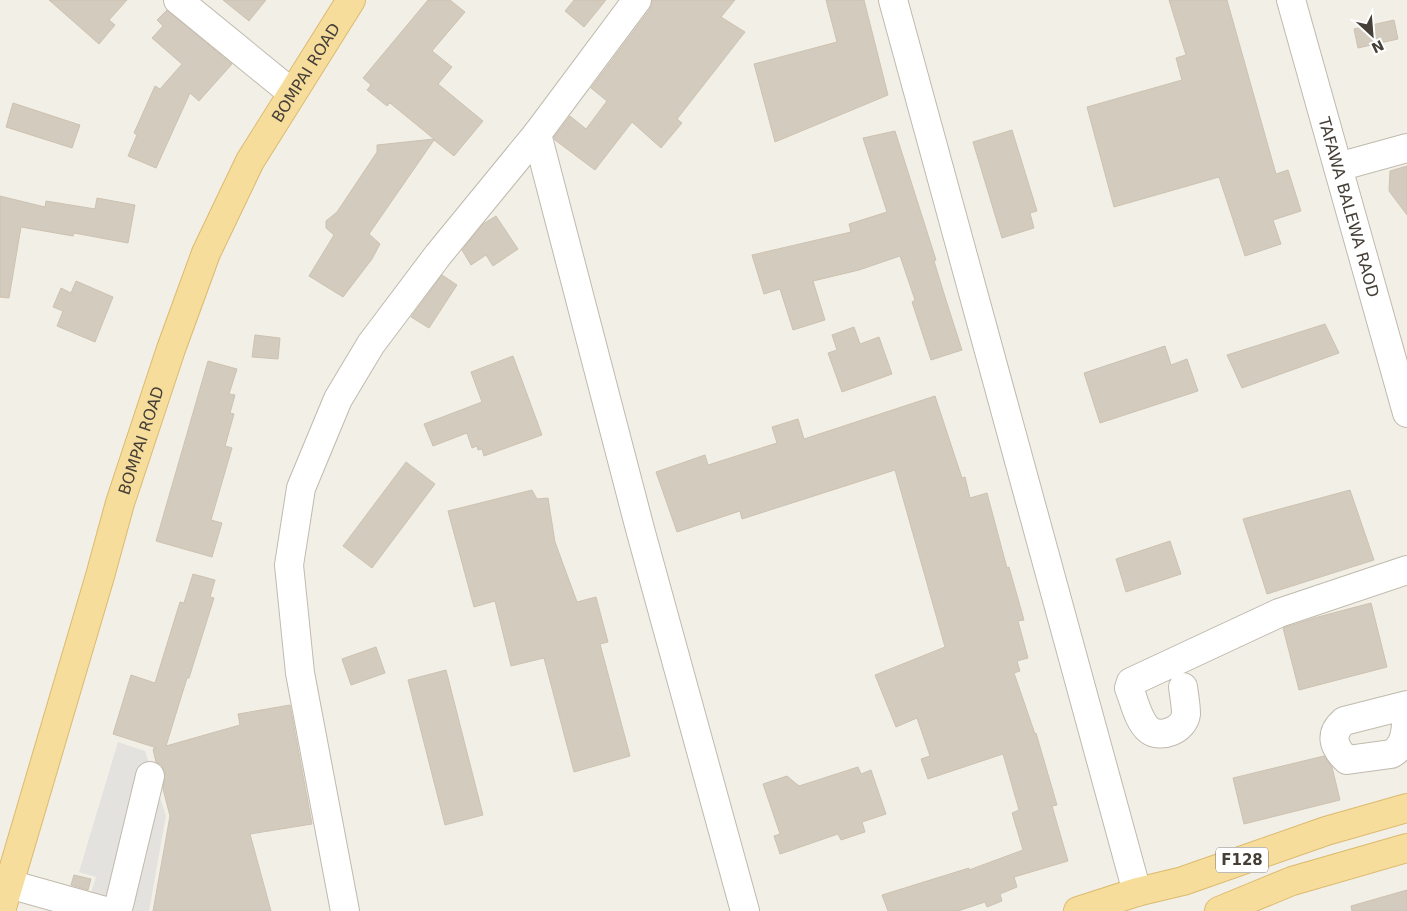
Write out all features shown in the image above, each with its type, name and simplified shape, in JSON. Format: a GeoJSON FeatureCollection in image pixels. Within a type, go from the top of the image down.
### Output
{"type":"FeatureCollection","features":[{"type":"Feature","properties":{"kind":"main road","name":"BOMPAI ROAD"},"geometry":{"type":"LineString","coordinates":[[1,911],[120,503],[174,341],[206,253],[250,161],[351,0]]}},
{"type":"Feature","properties":{"kind":"main road","name":"F128"},"geometry":{"type":"LineString","coordinates":[[1078,911],[1137,892],[1183,881],[1326,831],[1407,808]]}},
{"type":"Feature","properties":{"kind":"main road"},"geometry":{"type":"LineString","coordinates":[[1219,911],[1291,869],[1407,825]]}},
{"type":"Feature","properties":{"kind":"main road"},"geometry":{"type":"LineString","coordinates":[[1183,881],[1291,869],[1407,848]]}},
{"type":"Feature","properties":{"kind":"main road"},"geometry":{"type":"LineString","coordinates":[[1229,911],[1407,866]]}},
{"type":"Feature","properties":{"kind":"lane"},"geometry":{"type":"LineString","coordinates":[[178,0],[292,93]]}},
{"type":"Feature","properties":{"kind":"lane"},"geometry":{"type":"LineString","coordinates":[[345,911],[300,673],[289,566],[301,488],[338,399],[371,344],[438,255],[538,134],[637,0]]}},
{"type":"Feature","properties":{"kind":"lane"},"geometry":{"type":"LineString","coordinates":[[893,0],[1137,892]]}},
{"type":"Feature","properties":{"kind":"lane","name":"TAFAWA BALEWA RAOD"},"geometry":{"type":"LineString","coordinates":[[1291,0],[1407,413]]}},
{"type":"Feature","properties":{"kind":"lane"},"geometry":{"type":"LineString","coordinates":[[538,134],[640,529],[745,911]]}},
{"type":"Feature","properties":{"kind":"lane"},"geometry":{"type":"LineString","coordinates":[[1338,167],[1407,148]]}},
{"type":"Feature","properties":{"kind":"lane"},"geometry":{"type":"LineString","coordinates":[[1183,686],[1186,715],[1180,725],[1162,734],[1150,730],[1142,721],[1129,688],[1131,682],[1279,613],[1407,570]]}},
{"type":"Feature","properties":{"kind":"lane"},"geometry":{"type":"LineString","coordinates":[[1407,705],[1344,721],[1334,734],[1334,739],[1341,755],[1347,760],[1396,752],[1404,740],[1407,710]]}},
{"type":"Feature","properties":{"kind":"lane"},"geometry":{"type":"LineString","coordinates":[[9,884],[106,911],[114,911],[119,905],[150,776]]}},
{"type":"Feature","properties":{"kind":"shaded area"},"geometry":{"type":"Polygon","coordinates":[[[118,742],[145,751],[166,816],[149,911],[85,911],[96,877],[79,872],[118,742]]]}},
{"type":"Feature","properties":{"kind":"building"},"geometry":{"type":"Polygon","coordinates":[[[49,0],[127,0],[109,20],[115,25],[99,44],[49,0]]]}},
{"type":"Feature","properties":{"kind":"building"},"geometry":{"type":"Polygon","coordinates":[[[223,0],[266,0],[249,21],[223,0]]]}},
{"type":"Feature","properties":{"kind":"building"},"geometry":{"type":"Polygon","coordinates":[[[428,0],[450,0],[465,12],[432,51],[452,67],[438,84],[483,121],[454,156],[434,140],[369,234],[380,244],[372,259],[343,297],[309,276],[334,235],[326,228],[326,221],[337,212],[377,152],[377,145],[434,139],[390,103],[387,106],[367,90],[371,85],[363,78],[428,0]]]}},
{"type":"Feature","properties":{"kind":"building"},"geometry":{"type":"Polygon","coordinates":[[[574,0],[606,0],[584,27],[565,11],[574,0]]]}},
{"type":"Feature","properties":{"kind":"building"},"geometry":{"type":"Polygon","coordinates":[[[652,0],[735,0],[721,17],[745,32],[677,119],[682,123],[661,148],[632,122],[595,170],[555,140],[554,137],[570,116],[586,129],[607,101],[591,88],[650,9],[652,0]]]}},
{"type":"Feature","properties":{"kind":"building"},"geometry":{"type":"Polygon","coordinates":[[[826,0],[864,0],[888,95],[775,142],[754,64],[837,42],[826,0]]]}},
{"type":"Feature","properties":{"kind":"building"},"geometry":{"type":"Polygon","coordinates":[[[1169,0],[1227,0],[1276,174],[1288,170],[1301,211],[1273,220],[1281,244],[1245,256],[1219,177],[1114,207],[1087,107],[1182,80],[1176,58],[1186,55],[1169,0]]]}},
{"type":"Feature","properties":{"kind":"building"},"geometry":{"type":"Polygon","coordinates":[[[167,10],[232,64],[199,101],[190,93],[156,168],[128,156],[137,135],[134,133],[155,86],[160,89],[182,64],[152,38],[163,26],[157,20],[167,10]]]}},
{"type":"Feature","properties":{"kind":"building"},"geometry":{"type":"Polygon","coordinates":[[[1394,20],[1398,39],[1358,48],[1354,29],[1394,20]]]}},
{"type":"Feature","properties":{"kind":"building"},"geometry":{"type":"Polygon","coordinates":[[[13,103],[80,125],[72,148],[6,127],[13,103]]]}},
{"type":"Feature","properties":{"kind":"building"},"geometry":{"type":"Polygon","coordinates":[[[1012,130],[1037,211],[1030,213],[1034,228],[1002,238],[973,142],[1012,130]]]}},
{"type":"Feature","properties":{"kind":"building"},"geometry":{"type":"Polygon","coordinates":[[[895,131],[962,350],[931,360],[912,302],[915,300],[900,256],[859,270],[813,281],[825,320],[793,330],[780,289],[764,294],[752,255],[851,232],[849,224],[887,212],[863,138],[895,131]]]}},
{"type":"Feature","properties":{"kind":"building"},"geometry":{"type":"Polygon","coordinates":[[[1407,166],[1407,215],[1389,191],[1390,171],[1407,166]]]}},
{"type":"Feature","properties":{"kind":"building"},"geometry":{"type":"Polygon","coordinates":[[[0,196],[45,207],[46,201],[95,209],[97,198],[135,205],[128,243],[74,233],[73,236],[21,227],[9,298],[0,297],[0,196]]]}},
{"type":"Feature","properties":{"kind":"building"},"geometry":{"type":"Polygon","coordinates":[[[496,216],[518,249],[493,266],[486,255],[471,265],[462,250],[483,224],[496,216]]]}},
{"type":"Feature","properties":{"kind":"building"},"geometry":{"type":"Polygon","coordinates":[[[442,275],[457,285],[429,328],[411,317],[442,275]]]}},
{"type":"Feature","properties":{"kind":"building"},"geometry":{"type":"Polygon","coordinates":[[[76,281],[113,297],[95,342],[57,326],[63,311],[53,307],[61,288],[71,293],[76,281]]]}},
{"type":"Feature","properties":{"kind":"building"},"geometry":{"type":"Polygon","coordinates":[[[1325,324],[1339,353],[1242,388],[1227,355],[1325,324]]]}},
{"type":"Feature","properties":{"kind":"building"},"geometry":{"type":"Polygon","coordinates":[[[854,327],[860,344],[879,337],[892,374],[842,392],[828,353],[837,350],[832,335],[854,327]]]}},
{"type":"Feature","properties":{"kind":"building"},"geometry":{"type":"Polygon","coordinates":[[[255,335],[280,338],[278,359],[252,357],[255,335]]]}},
{"type":"Feature","properties":{"kind":"building"},"geometry":{"type":"Polygon","coordinates":[[[1165,346],[1171,365],[1187,359],[1198,391],[1100,423],[1084,373],[1165,346]]]}},
{"type":"Feature","properties":{"kind":"building"},"geometry":{"type":"Polygon","coordinates":[[[513,356],[542,435],[484,456],[482,449],[478,450],[477,446],[472,448],[467,433],[433,446],[424,424],[482,402],[471,372],[513,356]]]}},
{"type":"Feature","properties":{"kind":"building"},"geometry":{"type":"Polygon","coordinates":[[[208,361],[237,369],[229,394],[235,395],[230,413],[234,414],[225,446],[232,448],[211,520],[222,523],[212,557],[156,541],[208,361]]]}},
{"type":"Feature","properties":{"kind":"building"},"geometry":{"type":"Polygon","coordinates":[[[935,396],[962,478],[965,477],[970,498],[987,493],[1007,568],[1009,567],[1024,620],[1018,621],[1028,658],[1017,661],[1020,671],[1014,673],[1036,733],[1057,805],[1052,806],[1068,861],[1014,877],[1017,887],[1000,894],[1002,901],[987,907],[985,902],[958,911],[888,911],[882,895],[969,868],[969,870],[1023,850],[1012,813],[1019,810],[1003,754],[928,779],[921,759],[930,756],[917,718],[896,727],[875,675],[945,647],[895,470],[742,519],[740,511],[677,532],[656,472],[705,455],[708,465],[777,443],[772,427],[798,419],[804,439],[935,396]]]}},
{"type":"Feature","properties":{"kind":"building"},"geometry":{"type":"Polygon","coordinates":[[[406,462],[435,484],[372,568],[343,546],[406,462]]]}},
{"type":"Feature","properties":{"kind":"building"},"geometry":{"type":"Polygon","coordinates":[[[532,490],[537,499],[548,498],[555,542],[577,602],[596,597],[608,642],[600,644],[630,756],[574,772],[544,658],[511,666],[495,601],[474,607],[448,511],[532,490]]]}},
{"type":"Feature","properties":{"kind":"building"},"geometry":{"type":"Polygon","coordinates":[[[1350,490],[1374,560],[1267,594],[1243,519],[1350,490]]]}},
{"type":"Feature","properties":{"kind":"building"},"geometry":{"type":"Polygon","coordinates":[[[1170,541],[1181,574],[1126,592],[1116,559],[1170,541]]]}},
{"type":"Feature","properties":{"kind":"building"},"geometry":{"type":"Polygon","coordinates":[[[193,574],[215,580],[210,597],[214,598],[166,746],[240,725],[238,714],[290,705],[312,824],[250,834],[271,911],[153,911],[170,816],[163,789],[165,772],[161,765],[156,762],[153,749],[157,748],[113,734],[131,675],[155,683],[180,602],[184,603],[193,574]]]}},
{"type":"Feature","properties":{"kind":"building"},"geometry":{"type":"Polygon","coordinates":[[[1371,603],[1387,667],[1299,690],[1283,628],[1371,603]]]}},
{"type":"Feature","properties":{"kind":"building"},"geometry":{"type":"Polygon","coordinates":[[[376,647],[385,673],[351,685],[342,659],[376,647]]]}},
{"type":"Feature","properties":{"kind":"building"},"geometry":{"type":"Polygon","coordinates":[[[446,670],[483,815],[445,825],[408,680],[446,670]]]}},
{"type":"Feature","properties":{"kind":"building"},"geometry":{"type":"Polygon","coordinates":[[[1324,756],[1332,767],[1340,800],[1244,824],[1233,778],[1324,756]]]}},
{"type":"Feature","properties":{"kind":"building"},"geometry":{"type":"Polygon","coordinates":[[[858,767],[861,774],[871,770],[886,814],[862,822],[865,832],[841,840],[838,834],[780,854],[774,836],[780,834],[763,784],[787,776],[799,786],[858,767]]]}},
{"type":"Feature","properties":{"kind":"building"},"geometry":{"type":"Polygon","coordinates":[[[74,875],[91,879],[88,890],[71,885],[74,875]]]}},
{"type":"Feature","properties":{"kind":"building"},"geometry":{"type":"Polygon","coordinates":[[[1407,890],[1407,911],[1352,911],[1351,906],[1407,890]]]}}]}
